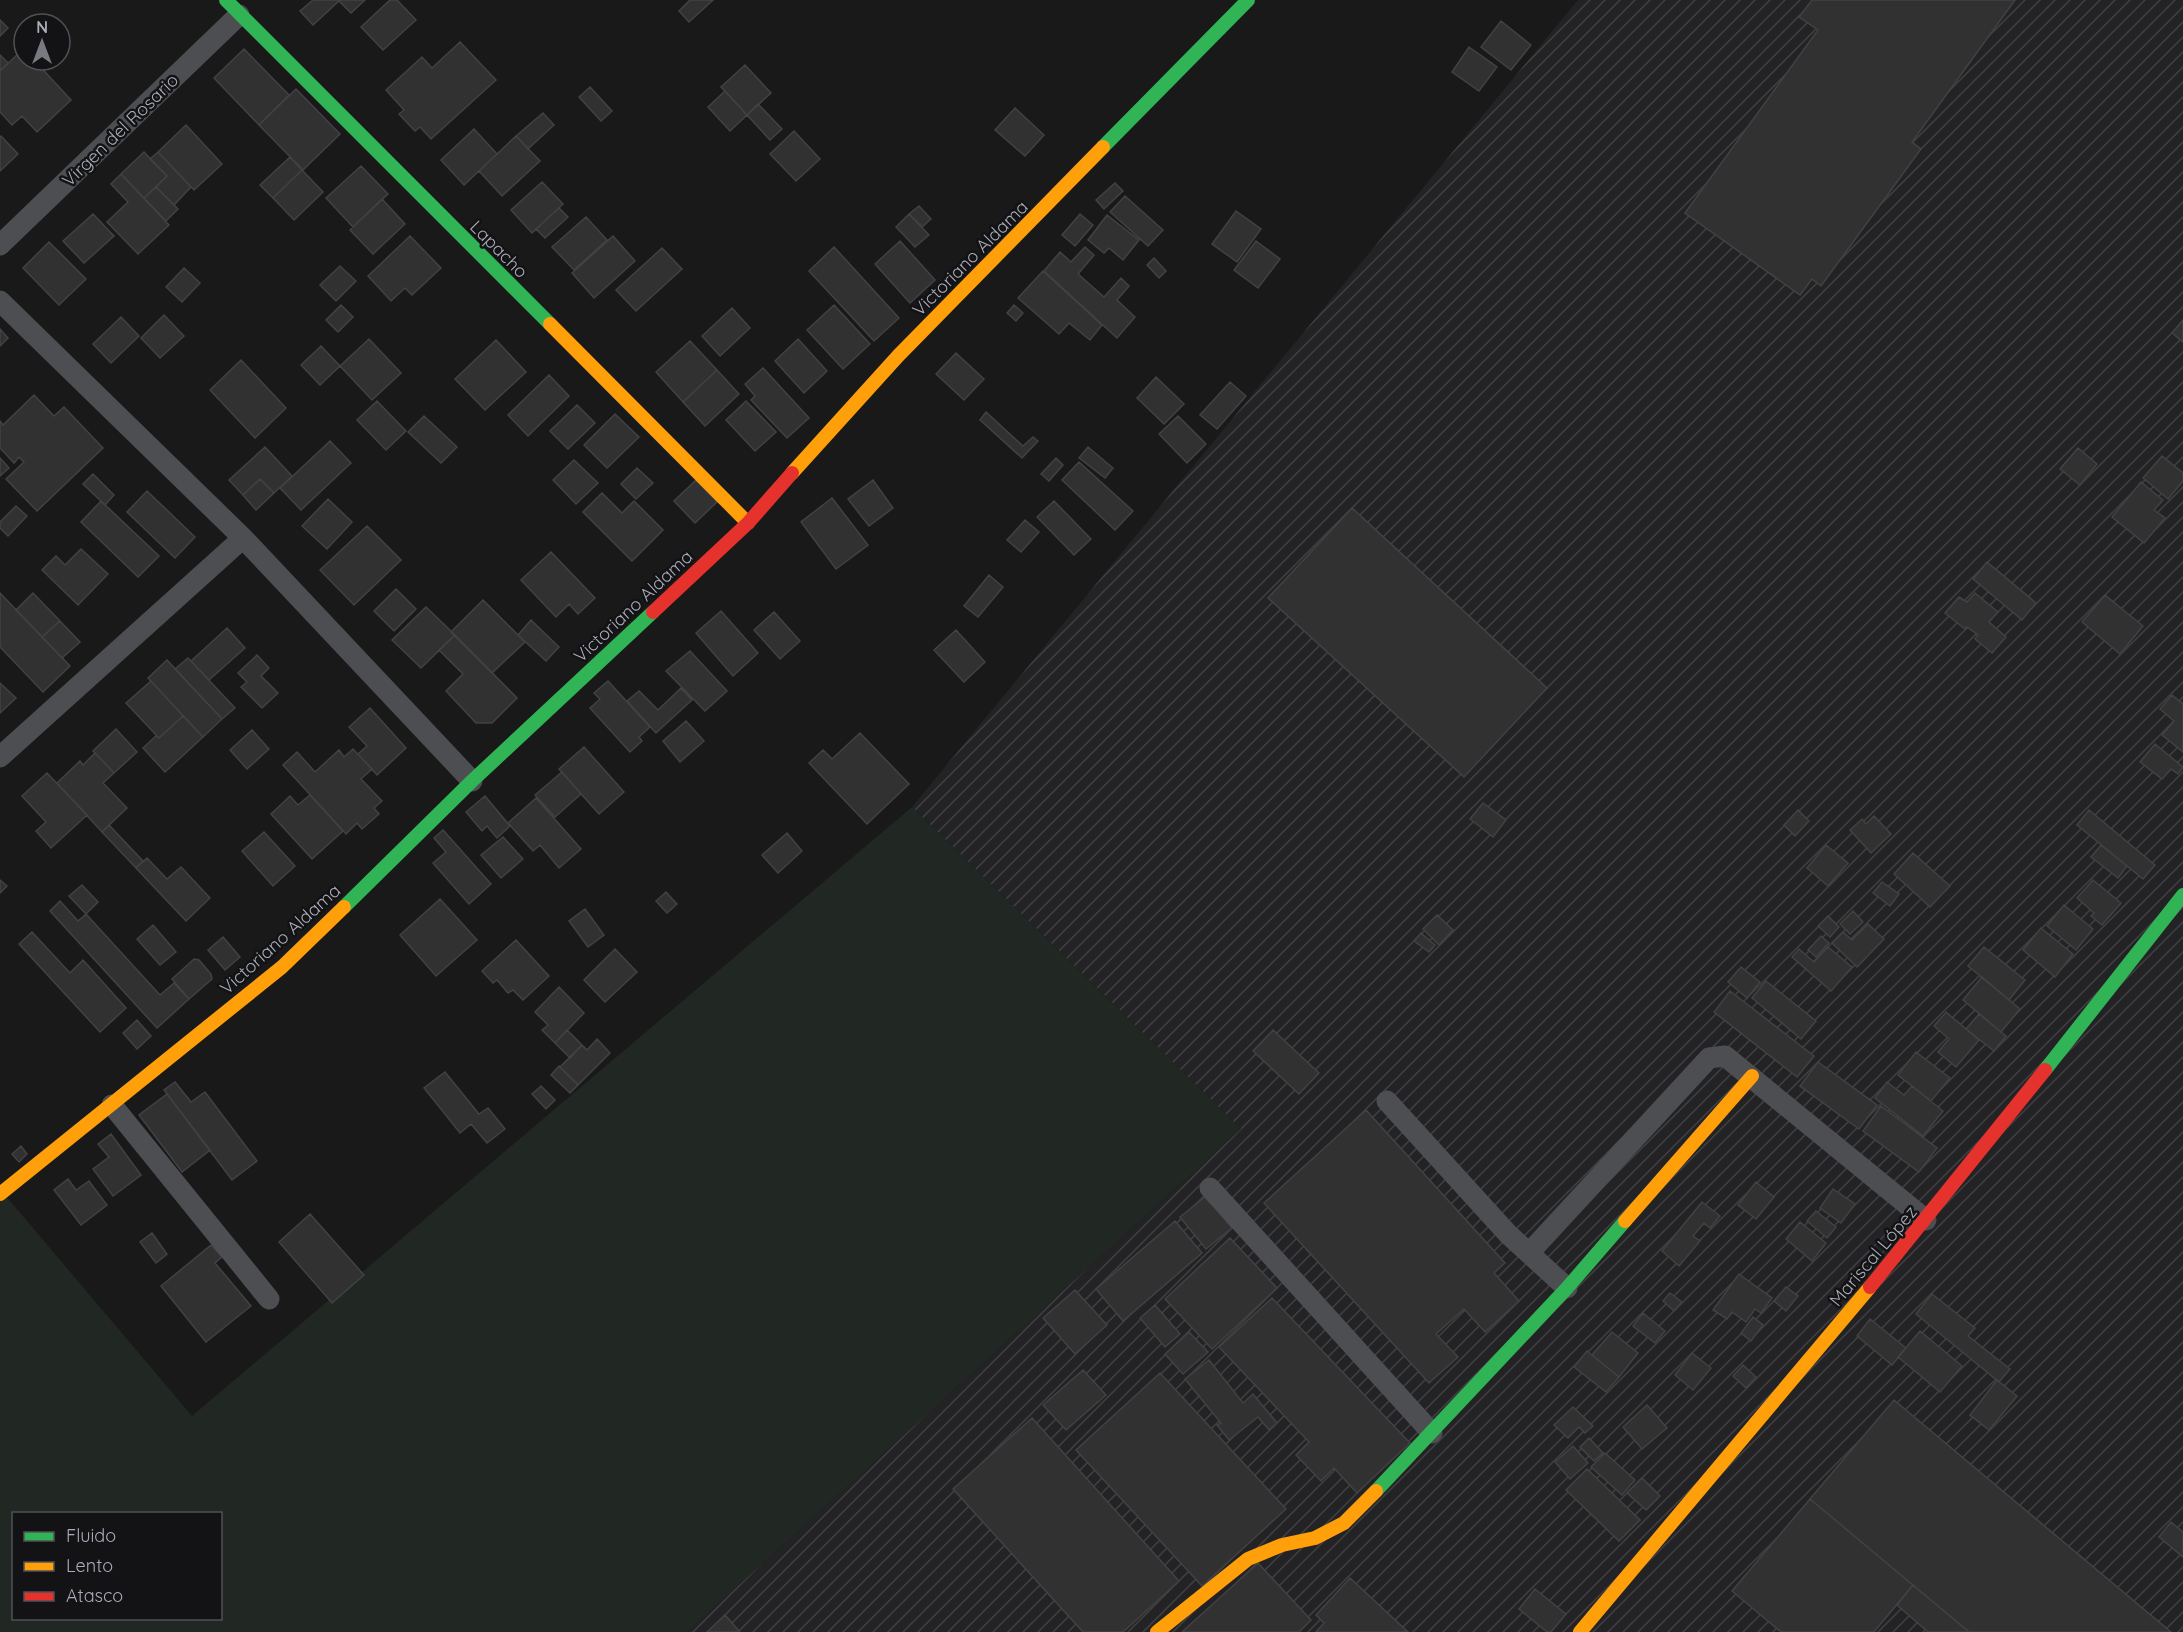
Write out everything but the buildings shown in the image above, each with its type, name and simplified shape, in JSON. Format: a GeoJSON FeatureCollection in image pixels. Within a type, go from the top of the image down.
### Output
{"type":"FeatureCollection","features":[{"type":"Feature","properties":{"kind":"street","name":"Victoriano Aldama"},"geometry":{"type":"LineString","coordinates":[[0,1194],[282,967],[472,781],[748,524],[898,356],[1248,0]]}},
{"type":"Feature","properties":{"kind":"street","name":"Lapacho"},"geometry":{"type":"LineString","coordinates":[[233,7],[748,524]]}},
{"type":"Feature","properties":{"kind":"street","name":"Virgen del Rosario"},"geometry":{"type":"LineString","coordinates":[[0,245],[233,7]]}},
{"type":"Feature","properties":{"kind":"street"},"geometry":{"type":"LineString","coordinates":[[0,301],[243,538],[472,781]]}},
{"type":"Feature","properties":{"kind":"street"},"geometry":{"type":"LineString","coordinates":[[0,757],[243,538]]}},
{"type":"Feature","properties":{"kind":"street","name":"Mariscal López"},"geometry":{"type":"LineString","coordinates":[[1580,1632],[1926,1220],[2183,895]]}},
{"type":"Feature","properties":{"kind":"street"},"geometry":{"type":"LineString","coordinates":[[1529,1253],[1709,1058],[1725,1056],[1926,1220]]}},
{"type":"Feature","properties":{"kind":"street"},"geometry":{"type":"LineString","coordinates":[[1157,1632],[1248,1559],[1282,1545],[1315,1538],[1344,1523],[1432,1433],[1567,1288],[1752,1076]]}},
{"type":"Feature","properties":{"kind":"street"},"geometry":{"type":"LineString","coordinates":[[1387,1101],[1508,1234],[1567,1288]]}},
{"type":"Feature","properties":{"kind":"street"},"geometry":{"type":"LineString","coordinates":[[112,1105],[269,1299]]}},
{"type":"Feature","properties":{"kind":"street"},"geometry":{"type":"LineString","coordinates":[[1210,1188],[1432,1433]]}},
{"type":"Feature","properties":{"kind":"shaded area"},"geometry":{"type":"Polygon","coordinates":[[[1578,0],[2183,0],[2183,1632],[687,1632],[1241,1129],[912,807],[1578,0]]]}},
{"type":"Feature","properties":{"kind":"shaded area"},"geometry":{"type":"Polygon","coordinates":[[[912,807],[1241,1129],[687,1632],[0,1632],[0,1199],[5,1195],[192,1416],[912,807]]]}},
{"type":"Feature","properties":{"kind":"traffic: fast"},"geometry":{"type":"LineString","coordinates":[[226,0],[550,324]]}},
{"type":"Feature","properties":{"kind":"traffic: fast"},"geometry":{"type":"LineString","coordinates":[[1103,147],[1248,0]]}},
{"type":"Feature","properties":{"kind":"traffic: fast"},"geometry":{"type":"LineString","coordinates":[[344,907],[472,781],[653,612]]}},
{"type":"Feature","properties":{"kind":"traffic: fast"},"geometry":{"type":"LineString","coordinates":[[2045,1070],[2183,895]]}},
{"type":"Feature","properties":{"kind":"traffic: fast"},"geometry":{"type":"LineString","coordinates":[[1376,1491],[1567,1288],[1625,1221]]}},
{"type":"Feature","properties":{"kind":"traffic: slow"},"geometry":{"type":"LineString","coordinates":[[792,473],[898,356],[1103,147]]}},
{"type":"Feature","properties":{"kind":"traffic: slow"},"geometry":{"type":"LineString","coordinates":[[550,324],[748,523]]}},
{"type":"Feature","properties":{"kind":"traffic: slow"},"geometry":{"type":"LineString","coordinates":[[0,1194],[282,967],[344,907]]}},
{"type":"Feature","properties":{"kind":"traffic: slow"},"geometry":{"type":"LineString","coordinates":[[1625,1221],[1752,1076]]}},
{"type":"Feature","properties":{"kind":"traffic: slow"},"geometry":{"type":"LineString","coordinates":[[1580,1632],[1870,1287]]}},
{"type":"Feature","properties":{"kind":"traffic: slow"},"geometry":{"type":"LineString","coordinates":[[1157,1632],[1248,1559],[1282,1545],[1315,1538],[1344,1523],[1376,1491]]}},
{"type":"Feature","properties":{"kind":"traffic: jam"},"geometry":{"type":"LineString","coordinates":[[653,612],[748,523],[792,473]]}},
{"type":"Feature","properties":{"kind":"traffic: jam"},"geometry":{"type":"LineString","coordinates":[[1870,1287],[2045,1070]]}}]}
